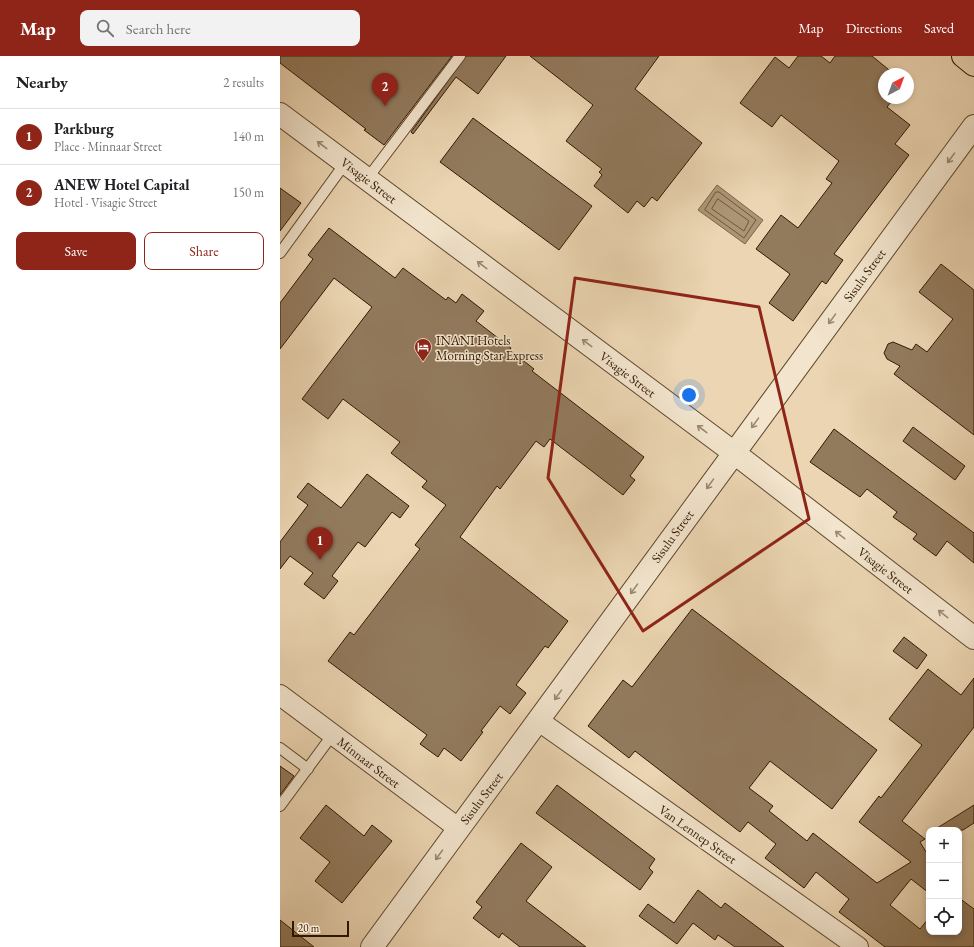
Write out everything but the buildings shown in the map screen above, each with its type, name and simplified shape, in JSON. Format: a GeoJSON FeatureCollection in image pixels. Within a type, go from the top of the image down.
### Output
{"type":"FeatureCollection","features":[{"type":"Feature","properties":{"kind":"main road"},"geometry":{"type":"LineString","coordinates":[[962,56],[974,65]]}},
{"type":"Feature","properties":{"kind":"street","name":"Visagie Street"},"geometry":{"type":"LineString","coordinates":[[280,114],[733,452],[974,638]]}},
{"type":"Feature","properties":{"kind":"street","name":"Sisulu Street"},"geometry":{"type":"LineString","coordinates":[[372,947],[458,828],[539,721],[733,452],[974,126]]}},
{"type":"Feature","properties":{"kind":"street","name":"Minnaar Street"},"geometry":{"type":"LineString","coordinates":[[281,697],[458,828]]}},
{"type":"Feature","properties":{"kind":"street","name":"Van Lennep Street"},"geometry":{"type":"LineString","coordinates":[[539,721],[858,947]]}},
{"type":"Feature","properties":{"kind":"lane"},"geometry":{"type":"LineString","coordinates":[[367,179],[460,56]]}},
{"type":"Feature","properties":{"kind":"lane"},"geometry":{"type":"LineString","coordinates":[[280,253],[346,162]]}},
{"type":"Feature","properties":{"kind":"lane"},"geometry":{"type":"LineString","coordinates":[[280,806],[332,734]]}},
{"type":"Feature","properties":{"kind":"lane"},"geometry":{"type":"LineString","coordinates":[[280,748],[308,769]]}},
{"type":"Feature","properties":{"kind":"highlighted area"},"geometry":{"type":"Polygon","coordinates":[[[575,278],[759,307],[809,519],[643,631],[548,478],[575,278]]]}},
{"type":"Feature","properties":{"kind":"water"},"geometry":{"type":"Polygon","coordinates":[[[717,185],[763,220],[745,244],[698,210],[717,185]]]}},
{"type":"Feature","properties":{"kind":"place","name":"ANEW Hotel Capital"},"geometry":{"type":"Point","coordinates":[385,106]}},
{"type":"Feature","properties":{"kind":"place","name":"INANI Hotels Morning Star Express"},"geometry":{"type":"Point","coordinates":[423,362]}},
{"type":"Feature","properties":{"kind":"place","name":"Parkburg"},"geometry":{"type":"Point","coordinates":[320,560]}}]}
